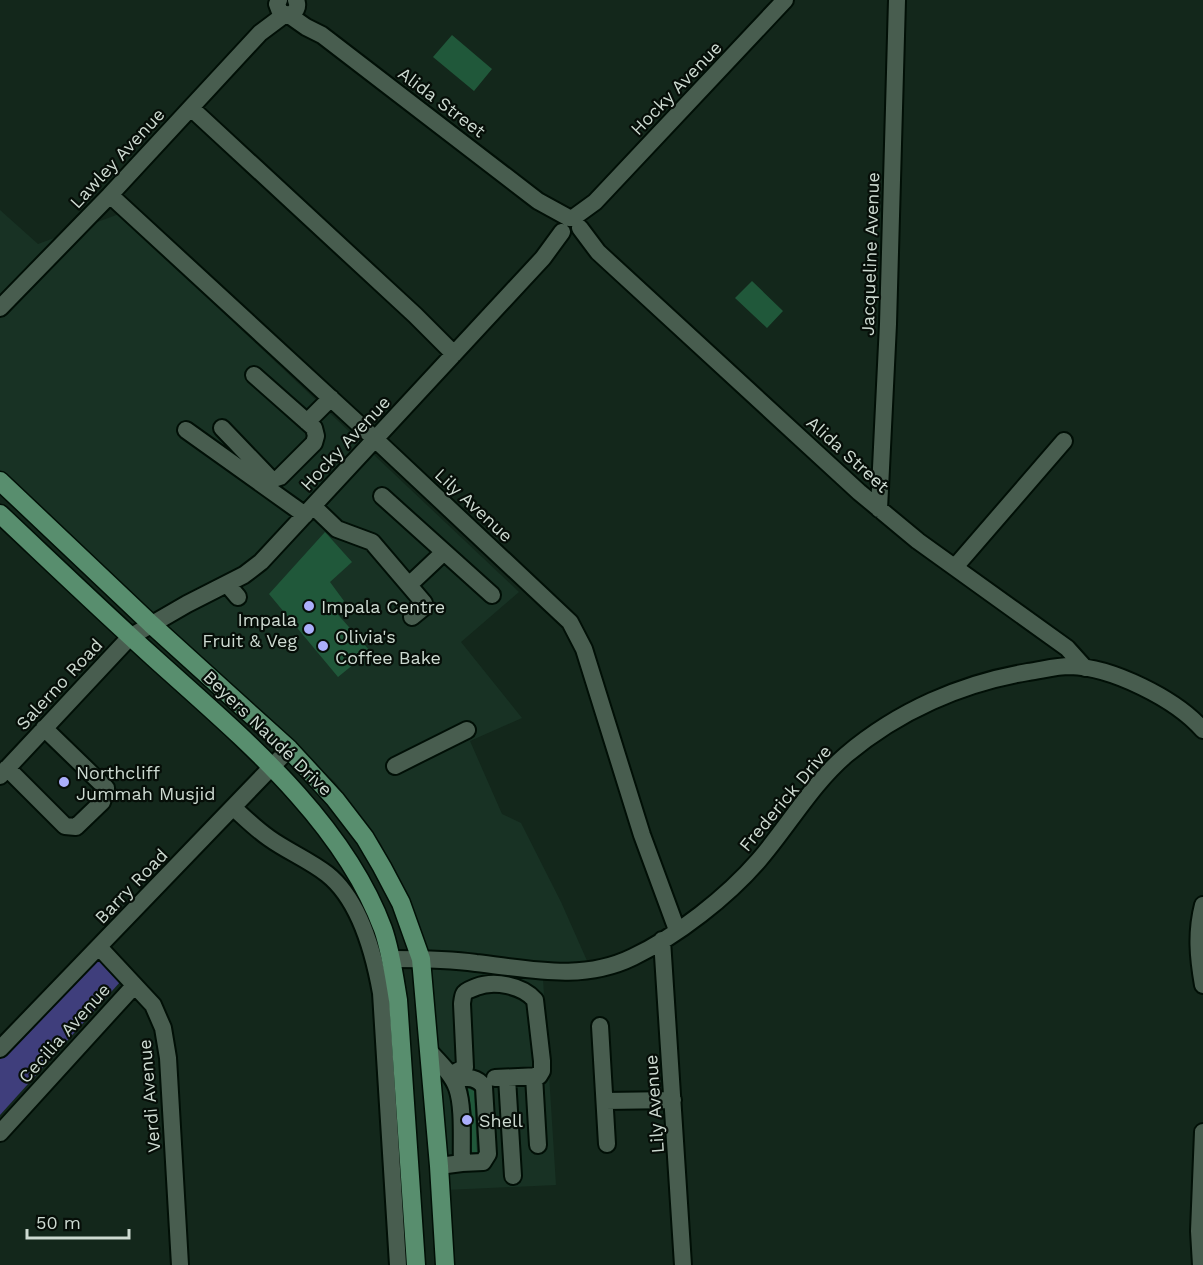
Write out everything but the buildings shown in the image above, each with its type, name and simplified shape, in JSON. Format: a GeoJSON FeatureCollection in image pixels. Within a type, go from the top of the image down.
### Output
{"type":"FeatureCollection","features":[{"type":"Feature","properties":{"kind":"main road","name":"Beyers Naudé Drive"},"geometry":{"type":"LineString","coordinates":[[0,481],[151,624],[289,749],[335,799],[365,838],[401,903],[421,959],[445,1265]]}},
{"type":"Feature","properties":{"kind":"main road","name":"Beyers Naudé Drive"},"geometry":{"type":"LineString","coordinates":[[0,514],[130,637],[214,712],[272,769],[314,813],[350,863],[369,897],[383,929],[392,958],[398,1000],[416,1265]]}},
{"type":"Feature","properties":{"kind":"street","name":"Hocky Avenue"},"geometry":{"type":"LineString","coordinates":[[151,624],[253,569],[785,0]]}},
{"type":"Feature","properties":{"kind":"street","name":"Jacqueline Avenue"},"geometry":{"type":"LineString","coordinates":[[879,509],[888,324],[897,0]]}},
{"type":"Feature","properties":{"kind":"street","name":"Alida Street"},"geometry":{"type":"LineString","coordinates":[[287,5],[322,35],[571,228],[879,509],[918,541],[1066,648],[1085,668]]}},
{"type":"Feature","properties":{"kind":"street","name":"Lawley Avenue"},"geometry":{"type":"LineString","coordinates":[[0,308],[110,195],[287,5]]}},
{"type":"Feature","properties":{"kind":"street"},"geometry":{"type":"LineString","coordinates":[[191,108],[415,315],[454,354]]}},
{"type":"Feature","properties":{"kind":"street","name":"Lily Avenue"},"geometry":{"type":"LineString","coordinates":[[110,195],[560,611],[576,631],[584,649],[657,879],[677,930]]}},
{"type":"Feature","properties":{"kind":"street"},"geometry":{"type":"LineString","coordinates":[[222,428],[269,477],[274,479],[280,477],[314,443],[316,436],[314,428],[254,375]]}},
{"type":"Feature","properties":{"kind":"street"},"geometry":{"type":"LineString","coordinates":[[307,422],[331,398]]}},
{"type":"Feature","properties":{"kind":"street"},"geometry":{"type":"LineString","coordinates":[[186,430],[337,529],[372,542],[424,606],[412,617]]}},
{"type":"Feature","properties":{"kind":"street"},"geometry":{"type":"LineString","coordinates":[[955,567],[1064,441]]}},
{"type":"Feature","properties":{"kind":"street"},"geometry":{"type":"LineString","coordinates":[[382,496],[492,595]]}},
{"type":"Feature","properties":{"kind":"street"},"geometry":{"type":"LineString","coordinates":[[409,585],[444,552]]}},
{"type":"Feature","properties":{"kind":"street"},"geometry":{"type":"LineString","coordinates":[[226,584],[238,597]]}},
{"type":"Feature","properties":{"kind":"street","name":"Salerno Road"},"geometry":{"type":"LineString","coordinates":[[4,772],[130,637],[151,624]]}},
{"type":"Feature","properties":{"kind":"street","name":"Frederick Drive"},"geometry":{"type":"LineString","coordinates":[[392,958],[421,959],[473,955],[538,972],[580,972],[617,964],[634,957],[707,908],[748,871],[822,780],[844,757],[871,736],[932,700],[1006,676],[1055,667],[1085,668],[1116,677],[1163,698],[1183,710],[1203,730]]}},
{"type":"Feature","properties":{"kind":"street"},"geometry":{"type":"LineString","coordinates":[[4,772],[69,828],[76,827],[102,802],[106,788],[44,728]]}},
{"type":"Feature","properties":{"kind":"street"},"geometry":{"type":"LineString","coordinates":[[395,766],[466,730]]}},
{"type":"Feature","properties":{"kind":"street","name":"Barry Road"},"geometry":{"type":"LineString","coordinates":[[0,1049],[289,749]]}},
{"type":"Feature","properties":{"kind":"street"},"geometry":{"type":"LineString","coordinates":[[234,808],[268,837],[328,875],[343,891],[363,926],[381,993],[398,1265]]}},
{"type":"Feature","properties":{"kind":"street"},"geometry":{"type":"LineString","coordinates":[[1203,905],[1198,934],[1203,985]]}},
{"type":"Feature","properties":{"kind":"street","name":"Lily Avenue"},"geometry":{"type":"LineString","coordinates":[[662,940],[684,1265]]}},
{"type":"Feature","properties":{"kind":"street","name":"Verdi Avenue"},"geometry":{"type":"LineString","coordinates":[[99,947],[153,1005],[163,1028],[168,1058],[180,1265]]}},
{"type":"Feature","properties":{"kind":"street"},"geometry":{"type":"LineString","coordinates":[[451,1077],[465,1067],[462,1004],[467,991],[486,984],[508,986],[531,995],[535,1000],[542,1071],[539,1076],[501,1078],[513,1176]]}},
{"type":"Feature","properties":{"kind":"street","name":"Cecilia Avenue"},"geometry":{"type":"LineString","coordinates":[[0,1133],[134,986]]}},
{"type":"Feature","properties":{"kind":"street"},"geometry":{"type":"LineString","coordinates":[[600,1026],[607,1144]]}},
{"type":"Feature","properties":{"kind":"street"},"geometry":{"type":"LineString","coordinates":[[429,1051],[451,1077],[459,1096],[462,1163]]}},
{"type":"Feature","properties":{"kind":"street"},"geometry":{"type":"LineString","coordinates":[[534,1076],[538,1145]]}},
{"type":"Feature","properties":{"kind":"street"},"geometry":{"type":"LineString","coordinates":[[439,1166],[483,1162],[488,1154],[484,1087],[472,1078],[451,1077]]}},
{"type":"Feature","properties":{"kind":"street"},"geometry":{"type":"LineString","coordinates":[[605,1101],[673,1100]]}},
{"type":"Feature","properties":{"kind":"street"},"geometry":{"type":"LineString","coordinates":[[1201,1265],[1203,1132]]}},
{"type":"Feature","properties":{"kind":"shaded area"},"geometry":{"type":"Polygon","coordinates":[[[0,210],[38,244],[119,214],[519,592],[461,642],[522,718],[470,741],[502,814],[521,823],[561,902],[592,972],[543,979],[556,1185],[446,1190],[401,884],[381,844],[335,782],[0,475],[0,210]]]}},
{"type":"Feature","properties":{"kind":"shaded area"},"geometry":{"type":"Polygon","coordinates":[[[92,951],[121,981],[0,1115],[0,1047],[92,951]]]}},
{"type":"Feature","properties":{"kind":"place","name":"Impala Centre"},"geometry":{"type":"Point","coordinates":[309,606]}},
{"type":"Feature","properties":{"kind":"place","name":"Impala Fruit & Veg"},"geometry":{"type":"Point","coordinates":[309,629]}},
{"type":"Feature","properties":{"kind":"place","name":"Olivia's Coffee Bake"},"geometry":{"type":"Point","coordinates":[323,646]}},
{"type":"Feature","properties":{"kind":"place","name":"Northcliff Jummah Musjid"},"geometry":{"type":"Point","coordinates":[64,782]}},
{"type":"Feature","properties":{"kind":"place","name":"Shell"},"geometry":{"type":"Point","coordinates":[467,1120]}}]}
